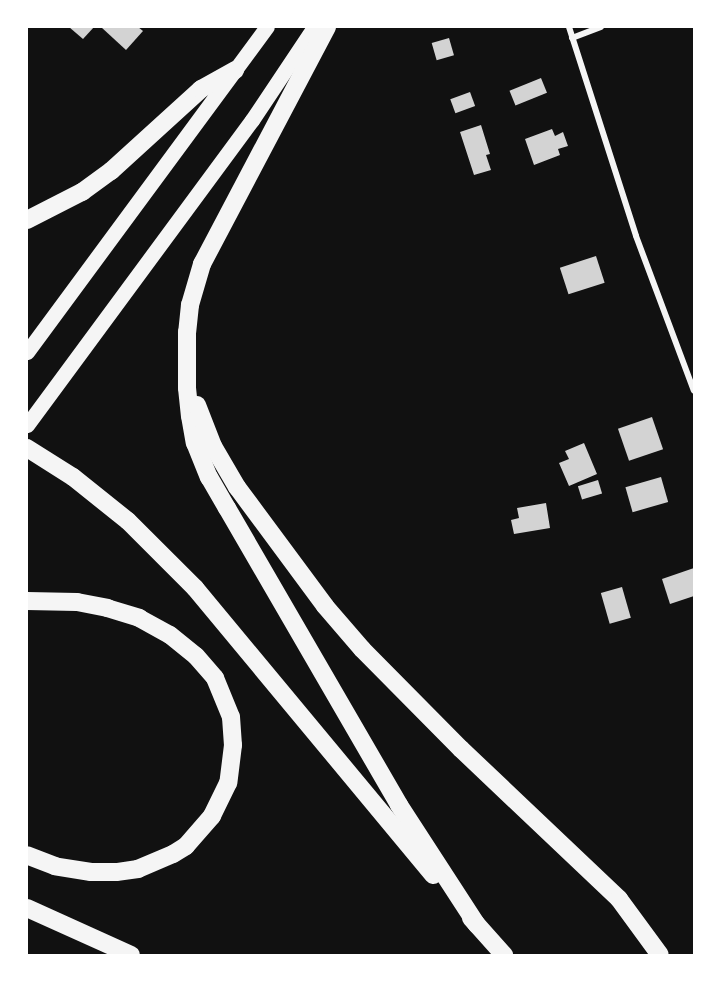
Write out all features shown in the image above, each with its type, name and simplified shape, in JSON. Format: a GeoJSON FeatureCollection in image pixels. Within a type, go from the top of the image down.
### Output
{"type":"FeatureCollection","features":[{"type":"Feature","properties":{"kind":"highway"},"geometry":{"type":"LineString","coordinates":[[327,27],[207,251],[190,305],[186,354],[190,416],[195,443],[209,477],[399,805],[477,925]]}},
{"type":"Feature","properties":{"kind":"highway"},"geometry":{"type":"LineString","coordinates":[[27,220],[82,192],[111,171],[201,89],[235,70]]}},
{"type":"Feature","properties":{"kind":"highway"},"geometry":{"type":"LineString","coordinates":[[186,354],[201,417],[213,446],[254,511],[325,606],[362,649],[461,749],[619,899],[660,955]]}},
{"type":"Feature","properties":{"kind":"highway"},"geometry":{"type":"LineString","coordinates":[[27,448],[73,477],[128,521],[195,588],[504,955]]}},
{"type":"Feature","properties":{"kind":"highway"},"geometry":{"type":"LineString","coordinates":[[27,601],[77,602],[107,608],[139,618],[170,635],[196,656],[214,678],[231,717],[233,745],[228,783],[212,816],[186,846],[173,854],[138,869],[116,872],[91,872],[55,866],[27,855]]}},
{"type":"Feature","properties":{"kind":"highway"},"geometry":{"type":"LineString","coordinates":[[27,908],[131,955]]}},
{"type":"Feature","properties":{"kind":"main road"},"geometry":{"type":"LineString","coordinates":[[27,352],[267,27]]}},
{"type":"Feature","properties":{"kind":"main road"},"geometry":{"type":"LineString","coordinates":[[27,425],[252,120],[314,27]]}},
{"type":"Feature","properties":{"kind":"street"},"geometry":{"type":"LineString","coordinates":[[569,27],[636,236],[694,391]]}},
{"type":"Feature","properties":{"kind":"street"},"geometry":{"type":"LineString","coordinates":[[572,38],[601,27]]}},
{"type":"Feature","properties":{"kind":"building"},"geometry":{"type":"Polygon","coordinates":[[[69,27],[94,27],[83,39],[69,27]]]}},
{"type":"Feature","properties":{"kind":"building"},"geometry":{"type":"Polygon","coordinates":[[[101,27],[138,27],[143,31],[126,50],[101,27]]]}},
{"type":"Feature","properties":{"kind":"building"},"geometry":{"type":"Polygon","coordinates":[[[449,38],[454,55],[437,60],[432,43],[449,38]]]}},
{"type":"Feature","properties":{"kind":"building"},"geometry":{"type":"Polygon","coordinates":[[[541,78],[547,93],[515,106],[509,91],[541,78]]]}},
{"type":"Feature","properties":{"kind":"building"},"geometry":{"type":"Polygon","coordinates":[[[470,92],[475,106],[455,113],[450,99],[470,92]]]}},
{"type":"Feature","properties":{"kind":"building"},"geometry":{"type":"Polygon","coordinates":[[[481,125],[490,154],[486,155],[491,170],[474,175],[460,132],[481,125]]]}},
{"type":"Feature","properties":{"kind":"building"},"geometry":{"type":"Polygon","coordinates":[[[552,129],[555,136],[563,132],[568,146],[558,149],[560,155],[534,165],[525,139],[552,129]]]}},
{"type":"Feature","properties":{"kind":"building"},"geometry":{"type":"Polygon","coordinates":[[[596,256],[605,283],[569,294],[560,268],[596,256]]]}},
{"type":"Feature","properties":{"kind":"building"},"geometry":{"type":"Polygon","coordinates":[[[652,417],[663,449],[629,461],[618,429],[652,417]]]}},
{"type":"Feature","properties":{"kind":"building"},"geometry":{"type":"Polygon","coordinates":[[[584,443],[597,474],[569,486],[559,463],[569,459],[565,451],[584,443]]]}},
{"type":"Feature","properties":{"kind":"building"},"geometry":{"type":"Polygon","coordinates":[[[661,477],[668,502],[633,512],[625,487],[661,477]]]}},
{"type":"Feature","properties":{"kind":"building"},"geometry":{"type":"Polygon","coordinates":[[[598,480],[602,493],[582,500],[578,486],[598,480]]]}},
{"type":"Feature","properties":{"kind":"building"},"geometry":{"type":"Polygon","coordinates":[[[546,503],[550,528],[514,534],[511,520],[519,518],[517,508],[546,503]]]}},
{"type":"Feature","properties":{"kind":"building"},"geometry":{"type":"Polygon","coordinates":[[[694,568],[694,596],[670,604],[662,579],[694,568]]]}},
{"type":"Feature","properties":{"kind":"building"},"geometry":{"type":"Polygon","coordinates":[[[622,587],[631,618],[610,624],[601,593],[622,587]]]}}]}
